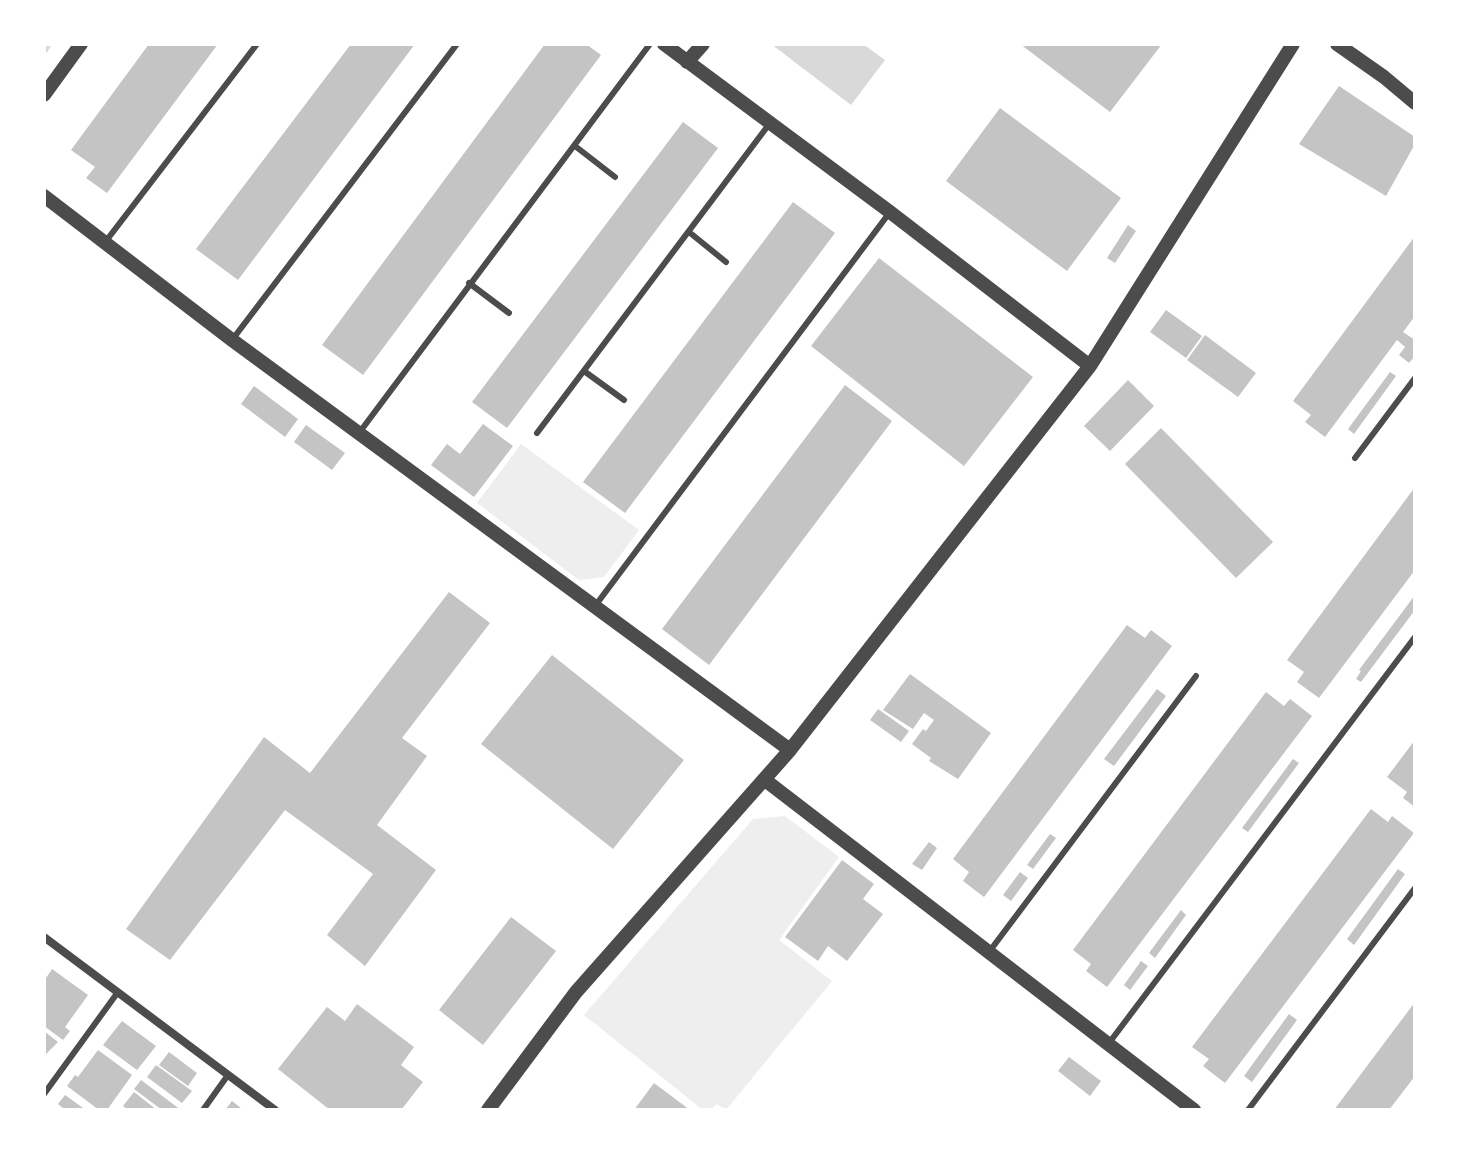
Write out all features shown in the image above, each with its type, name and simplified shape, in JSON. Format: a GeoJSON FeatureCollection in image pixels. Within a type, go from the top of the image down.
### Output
{"type":"FeatureCollection","features":[{"type":"Feature","properties":{"kind":"street"},"geometry":{"type":"LineString","coordinates":[[44,95],[81,44]]}},
{"type":"Feature","properties":{"kind":"street"},"geometry":{"type":"LineString","coordinates":[[664,44],[1090,366]]}},
{"type":"Feature","properties":{"kind":"street"},"geometry":{"type":"LineString","coordinates":[[687,62],[703,44]]}},
{"type":"Feature","properties":{"kind":"street"},"geometry":{"type":"LineString","coordinates":[[488,1110],[576,992],[790,750],[1090,366],[1293,44]]}},
{"type":"Feature","properties":{"kind":"street"},"geometry":{"type":"LineString","coordinates":[[1337,44],[1415,103]]}},
{"type":"Feature","properties":{"kind":"street"},"geometry":{"type":"LineString","coordinates":[[44,196],[232,340],[790,750]]}},
{"type":"Feature","properties":{"kind":"street"},"geometry":{"type":"LineString","coordinates":[[765,780],[1194,1110]]}},
{"type":"Feature","properties":{"kind":"street"},"geometry":{"type":"LineString","coordinates":[[44,937],[275,1110]]}},
{"type":"Feature","properties":{"kind":"lane"},"geometry":{"type":"LineString","coordinates":[[105,242],[257,44]]}},
{"type":"Feature","properties":{"kind":"lane"},"geometry":{"type":"LineString","coordinates":[[232,340],[457,44]]}},
{"type":"Feature","properties":{"kind":"lane"},"geometry":{"type":"LineString","coordinates":[[359,433],[650,44]]}},
{"type":"Feature","properties":{"kind":"lane"},"geometry":{"type":"LineString","coordinates":[[537,433],[771,122]]}},
{"type":"Feature","properties":{"kind":"lane"},"geometry":{"type":"LineString","coordinates":[[575,146],[615,177]]}},
{"type":"Feature","properties":{"kind":"lane"},"geometry":{"type":"LineString","coordinates":[[594,606],[890,212]]}},
{"type":"Feature","properties":{"kind":"lane"},"geometry":{"type":"LineString","coordinates":[[689,232],[726,262]]}},
{"type":"Feature","properties":{"kind":"lane"},"geometry":{"type":"LineString","coordinates":[[469,283],[509,313]]}},
{"type":"Feature","properties":{"kind":"lane"},"geometry":{"type":"LineString","coordinates":[[584,371],[624,400]]}},
{"type":"Feature","properties":{"kind":"lane"},"geometry":{"type":"LineString","coordinates":[[1355,458],[1415,378]]}},
{"type":"Feature","properties":{"kind":"lane"},"geometry":{"type":"LineString","coordinates":[[1108,1044],[1415,637]]}},
{"type":"Feature","properties":{"kind":"lane"},"geometry":{"type":"LineString","coordinates":[[989,952],[1196,676]]}},
{"type":"Feature","properties":{"kind":"lane"},"geometry":{"type":"LineString","coordinates":[[1248,1110],[1415,888]]}},
{"type":"Feature","properties":{"kind":"lane"},"geometry":{"type":"LineString","coordinates":[[44,1094],[118,992]]}},
{"type":"Feature","properties":{"kind":"lane"},"geometry":{"type":"LineString","coordinates":[[203,1110],[228,1075]]}},
{"type":"Feature","properties":{"kind":"shaded area"},"geometry":{"type":"Polygon","coordinates":[[[771,44],[863,44],[885,60],[851,105],[771,44]]]}},
{"type":"Feature","properties":{"kind":"shaded area"},"geometry":{"type":"Polygon","coordinates":[[[521,444],[639,530],[604,577],[579,580],[477,503],[521,444]]]}},
{"type":"Feature","properties":{"kind":"shaded area"},"geometry":{"type":"Polygon","coordinates":[[[785,816],[839,857],[779,940],[832,981],[726,1110],[717,1104],[710,1110],[703,1110],[584,1015],[753,819],[785,816]]]}},
{"type":"Feature","properties":{"kind":"building"},"geometry":{"type":"Polygon","coordinates":[[[149,44],[218,44],[107,193],[86,178],[95,167],[71,150],[149,44]]]}},
{"type":"Feature","properties":{"kind":"building"},"geometry":{"type":"Polygon","coordinates":[[[351,44],[415,44],[238,280],[196,249],[351,44]]]}},
{"type":"Feature","properties":{"kind":"building"},"geometry":{"type":"Polygon","coordinates":[[[545,44],[586,44],[601,55],[363,375],[322,345],[545,44]]]}},
{"type":"Feature","properties":{"kind":"building"},"geometry":{"type":"Polygon","coordinates":[[[1020,44],[1162,44],[1110,112],[1020,44]]]}},
{"type":"Feature","properties":{"kind":"building"},"geometry":{"type":"Polygon","coordinates":[[[1339,86],[1415,137],[1415,144],[1386,196],[1299,144],[1339,86]]]}},
{"type":"Feature","properties":{"kind":"building"},"geometry":{"type":"Polygon","coordinates":[[[1000,108],[1121,198],[1067,271],[946,181],[1000,108]]]}},
{"type":"Feature","properties":{"kind":"building"},"geometry":{"type":"Polygon","coordinates":[[[683,122],[718,148],[507,428],[472,402],[683,122]]]}},
{"type":"Feature","properties":{"kind":"building"},"geometry":{"type":"Polygon","coordinates":[[[793,202],[835,233],[625,513],[583,482],[793,202]]]}},
{"type":"Feature","properties":{"kind":"building"},"geometry":{"type":"Polygon","coordinates":[[[1128,225],[1136,231],[1115,263],[1107,258],[1128,225]]]}},
{"type":"Feature","properties":{"kind":"building"},"geometry":{"type":"Polygon","coordinates":[[[1415,236],[1415,316],[1403,332],[1415,340],[1415,356],[1409,363],[1399,355],[1405,347],[1397,340],[1325,437],[1305,422],[1311,415],[1293,401],[1415,236]]]}},
{"type":"Feature","properties":{"kind":"building"},"geometry":{"type":"Polygon","coordinates":[[[879,258],[1033,377],[964,466],[811,346],[879,258]]]}},
{"type":"Feature","properties":{"kind":"building"},"geometry":{"type":"Polygon","coordinates":[[[1166,310],[1202,336],[1186,358],[1150,332],[1166,310]]]}},
{"type":"Feature","properties":{"kind":"building"},"geometry":{"type":"Polygon","coordinates":[[[1205,335],[1256,373],[1238,397],[1187,360],[1205,335]]]}},
{"type":"Feature","properties":{"kind":"building"},"geometry":{"type":"Polygon","coordinates":[[[1390,372],[1396,376],[1354,434],[1348,429],[1390,372]]]}},
{"type":"Feature","properties":{"kind":"building"},"geometry":{"type":"Polygon","coordinates":[[[1128,380],[1154,406],[1110,451],[1084,426],[1128,380]]]}},
{"type":"Feature","properties":{"kind":"building"},"geometry":{"type":"Polygon","coordinates":[[[845,385],[892,421],[709,665],[662,629],[845,385]]]}},
{"type":"Feature","properties":{"kind":"building"},"geometry":{"type":"Polygon","coordinates":[[[254,386],[298,419],[285,437],[241,404],[254,386]]]}},
{"type":"Feature","properties":{"kind":"building"},"geometry":{"type":"Polygon","coordinates":[[[483,424],[513,446],[474,497],[431,465],[447,444],[460,454],[483,424]]]}},
{"type":"Feature","properties":{"kind":"building"},"geometry":{"type":"Polygon","coordinates":[[[306,425],[345,453],[332,470],[294,442],[306,425]]]}},
{"type":"Feature","properties":{"kind":"building"},"geometry":{"type":"Polygon","coordinates":[[[1161,428],[1273,542],[1236,578],[1125,464],[1161,428]]]}},
{"type":"Feature","properties":{"kind":"building"},"geometry":{"type":"Polygon","coordinates":[[[1415,487],[1415,570],[1319,698],[1297,682],[1304,672],[1287,660],[1415,487]]]}},
{"type":"Feature","properties":{"kind":"building"},"geometry":{"type":"Polygon","coordinates":[[[449,592],[490,623],[402,738],[427,756],[377,825],[436,870],[365,966],[327,935],[373,874],[285,810],[170,960],[126,929],[264,737],[310,773],[449,592]]]}},
{"type":"Feature","properties":{"kind":"building"},"geometry":{"type":"Polygon","coordinates":[[[1415,595],[1415,610],[1361,682],[1356,679],[1359,670],[1415,595]]]}},
{"type":"Feature","properties":{"kind":"building"},"geometry":{"type":"Polygon","coordinates":[[[1127,625],[1145,638],[1151,630],[1172,646],[984,897],[963,881],[969,872],[953,859],[1127,625]]]}},
{"type":"Feature","properties":{"kind":"building"},"geometry":{"type":"Polygon","coordinates":[[[552,655],[684,760],[613,849],[481,744],[552,655]]]}},
{"type":"Feature","properties":{"kind":"building"},"geometry":{"type":"Polygon","coordinates":[[[910,674],[991,733],[958,779],[929,761],[931,758],[912,744],[934,720],[924,713],[913,729],[883,710],[910,674]]]}},
{"type":"Feature","properties":{"kind":"building"},"geometry":{"type":"Polygon","coordinates":[[[1157,689],[1166,696],[1114,766],[1104,759],[1157,689]]]}},
{"type":"Feature","properties":{"kind":"building"},"geometry":{"type":"Polygon","coordinates":[[[1266,692],[1284,706],[1290,699],[1312,716],[1107,987],[1086,971],[1091,964],[1073,950],[1266,692]]]}},
{"type":"Feature","properties":{"kind":"building"},"geometry":{"type":"Polygon","coordinates":[[[878,709],[909,731],[901,742],[870,720],[878,709]]]}},
{"type":"Feature","properties":{"kind":"building"},"geometry":{"type":"Polygon","coordinates":[[[1415,740],[1415,807],[1403,798],[1407,792],[1387,777],[1415,740]]]}},
{"type":"Feature","properties":{"kind":"building"},"geometry":{"type":"Polygon","coordinates":[[[1293,759],[1299,763],[1248,832],[1242,828],[1293,759]]]}},
{"type":"Feature","properties":{"kind":"building"},"geometry":{"type":"Polygon","coordinates":[[[1371,809],[1388,822],[1392,816],[1414,833],[1225,1083],[1203,1066],[1209,1059],[1192,1047],[1371,809]]]}},
{"type":"Feature","properties":{"kind":"building"},"geometry":{"type":"Polygon","coordinates":[[[1050,834],[1056,838],[1033,869],[1027,865],[1050,834]]]}},
{"type":"Feature","properties":{"kind":"building"},"geometry":{"type":"Polygon","coordinates":[[[929,842],[937,848],[922,870],[912,864],[929,842]]]}},
{"type":"Feature","properties":{"kind":"building"},"geometry":{"type":"Polygon","coordinates":[[[842,860],[874,884],[863,899],[883,914],[847,961],[828,946],[818,961],[785,937],[842,860]]]}},
{"type":"Feature","properties":{"kind":"building"},"geometry":{"type":"Polygon","coordinates":[[[1398,869],[1405,874],[1354,945],[1347,939],[1398,869]]]}},
{"type":"Feature","properties":{"kind":"building"},"geometry":{"type":"Polygon","coordinates":[[[1020,872],[1028,878],[1011,901],[1003,895],[1020,872]]]}},
{"type":"Feature","properties":{"kind":"building"},"geometry":{"type":"Polygon","coordinates":[[[1181,910],[1186,915],[1155,958],[1149,953],[1181,910]]]}},
{"type":"Feature","properties":{"kind":"building"},"geometry":{"type":"Polygon","coordinates":[[[511,917],[556,951],[483,1045],[439,1010],[511,917]]]}},
{"type":"Feature","properties":{"kind":"building"},"geometry":{"type":"Polygon","coordinates":[[[1141,961],[1148,966],[1130,990],[1124,985],[1141,961]]]}},
{"type":"Feature","properties":{"kind":"building"},"geometry":{"type":"Polygon","coordinates":[[[52,969],[88,995],[65,1027],[70,1031],[63,1040],[44,1026],[44,981],[52,969]]]}},
{"type":"Feature","properties":{"kind":"building"},"geometry":{"type":"Polygon","coordinates":[[[1415,1002],[1415,1076],[1389,1110],[1334,1110],[1415,1002]]]}},
{"type":"Feature","properties":{"kind":"building"},"geometry":{"type":"Polygon","coordinates":[[[357,1004],[414,1047],[401,1065],[423,1082],[401,1110],[330,1110],[278,1069],[327,1007],[345,1021],[357,1004]]]}},
{"type":"Feature","properties":{"kind":"building"},"geometry":{"type":"Polygon","coordinates":[[[1289,1014],[1297,1020],[1252,1082],[1244,1076],[1289,1014]]]}},
{"type":"Feature","properties":{"kind":"building"},"geometry":{"type":"Polygon","coordinates":[[[122,1021],[156,1046],[137,1070],[103,1045],[122,1021]]]}},
{"type":"Feature","properties":{"kind":"building"},"geometry":{"type":"Polygon","coordinates":[[[44,1031],[58,1042],[44,1056],[44,1031]]]}},
{"type":"Feature","properties":{"kind":"building"},"geometry":{"type":"Polygon","coordinates":[[[98,1050],[132,1075],[107,1110],[99,1110],[67,1086],[75,1075],[78,1077],[98,1050]]]}},
{"type":"Feature","properties":{"kind":"building"},"geometry":{"type":"Polygon","coordinates":[[[169,1052],[197,1073],[188,1086],[159,1065],[169,1052]]]}},
{"type":"Feature","properties":{"kind":"building"},"geometry":{"type":"Polygon","coordinates":[[[1069,1057],[1101,1081],[1090,1096],[1058,1071],[1069,1057]]]}},
{"type":"Feature","properties":{"kind":"building"},"geometry":{"type":"Polygon","coordinates":[[[156,1065],[192,1091],[182,1103],[147,1077],[156,1065]]]}},
{"type":"Feature","properties":{"kind":"building"},"geometry":{"type":"Polygon","coordinates":[[[141,1080],[181,1110],[162,1110],[134,1089],[141,1080]]]}},
{"type":"Feature","properties":{"kind":"building"},"geometry":{"type":"Polygon","coordinates":[[[654,1083],[690,1110],[634,1110],[654,1083]]]}},
{"type":"Feature","properties":{"kind":"building"},"geometry":{"type":"Polygon","coordinates":[[[134,1092],[157,1110],[128,1110],[123,1106],[134,1092]]]}},
{"type":"Feature","properties":{"kind":"building"},"geometry":{"type":"Polygon","coordinates":[[[65,1095],[86,1110],[65,1110],[58,1104],[65,1095]]]}},
{"type":"Feature","properties":{"kind":"building"},"geometry":{"type":"Polygon","coordinates":[[[232,1101],[241,1108],[225,1110],[232,1101]]]}},
{"type":"Feature","properties":{"kind":"waterway"},"geometry":{"type":"LineString","coordinates":[[44,49],[47,44]]}}]}
